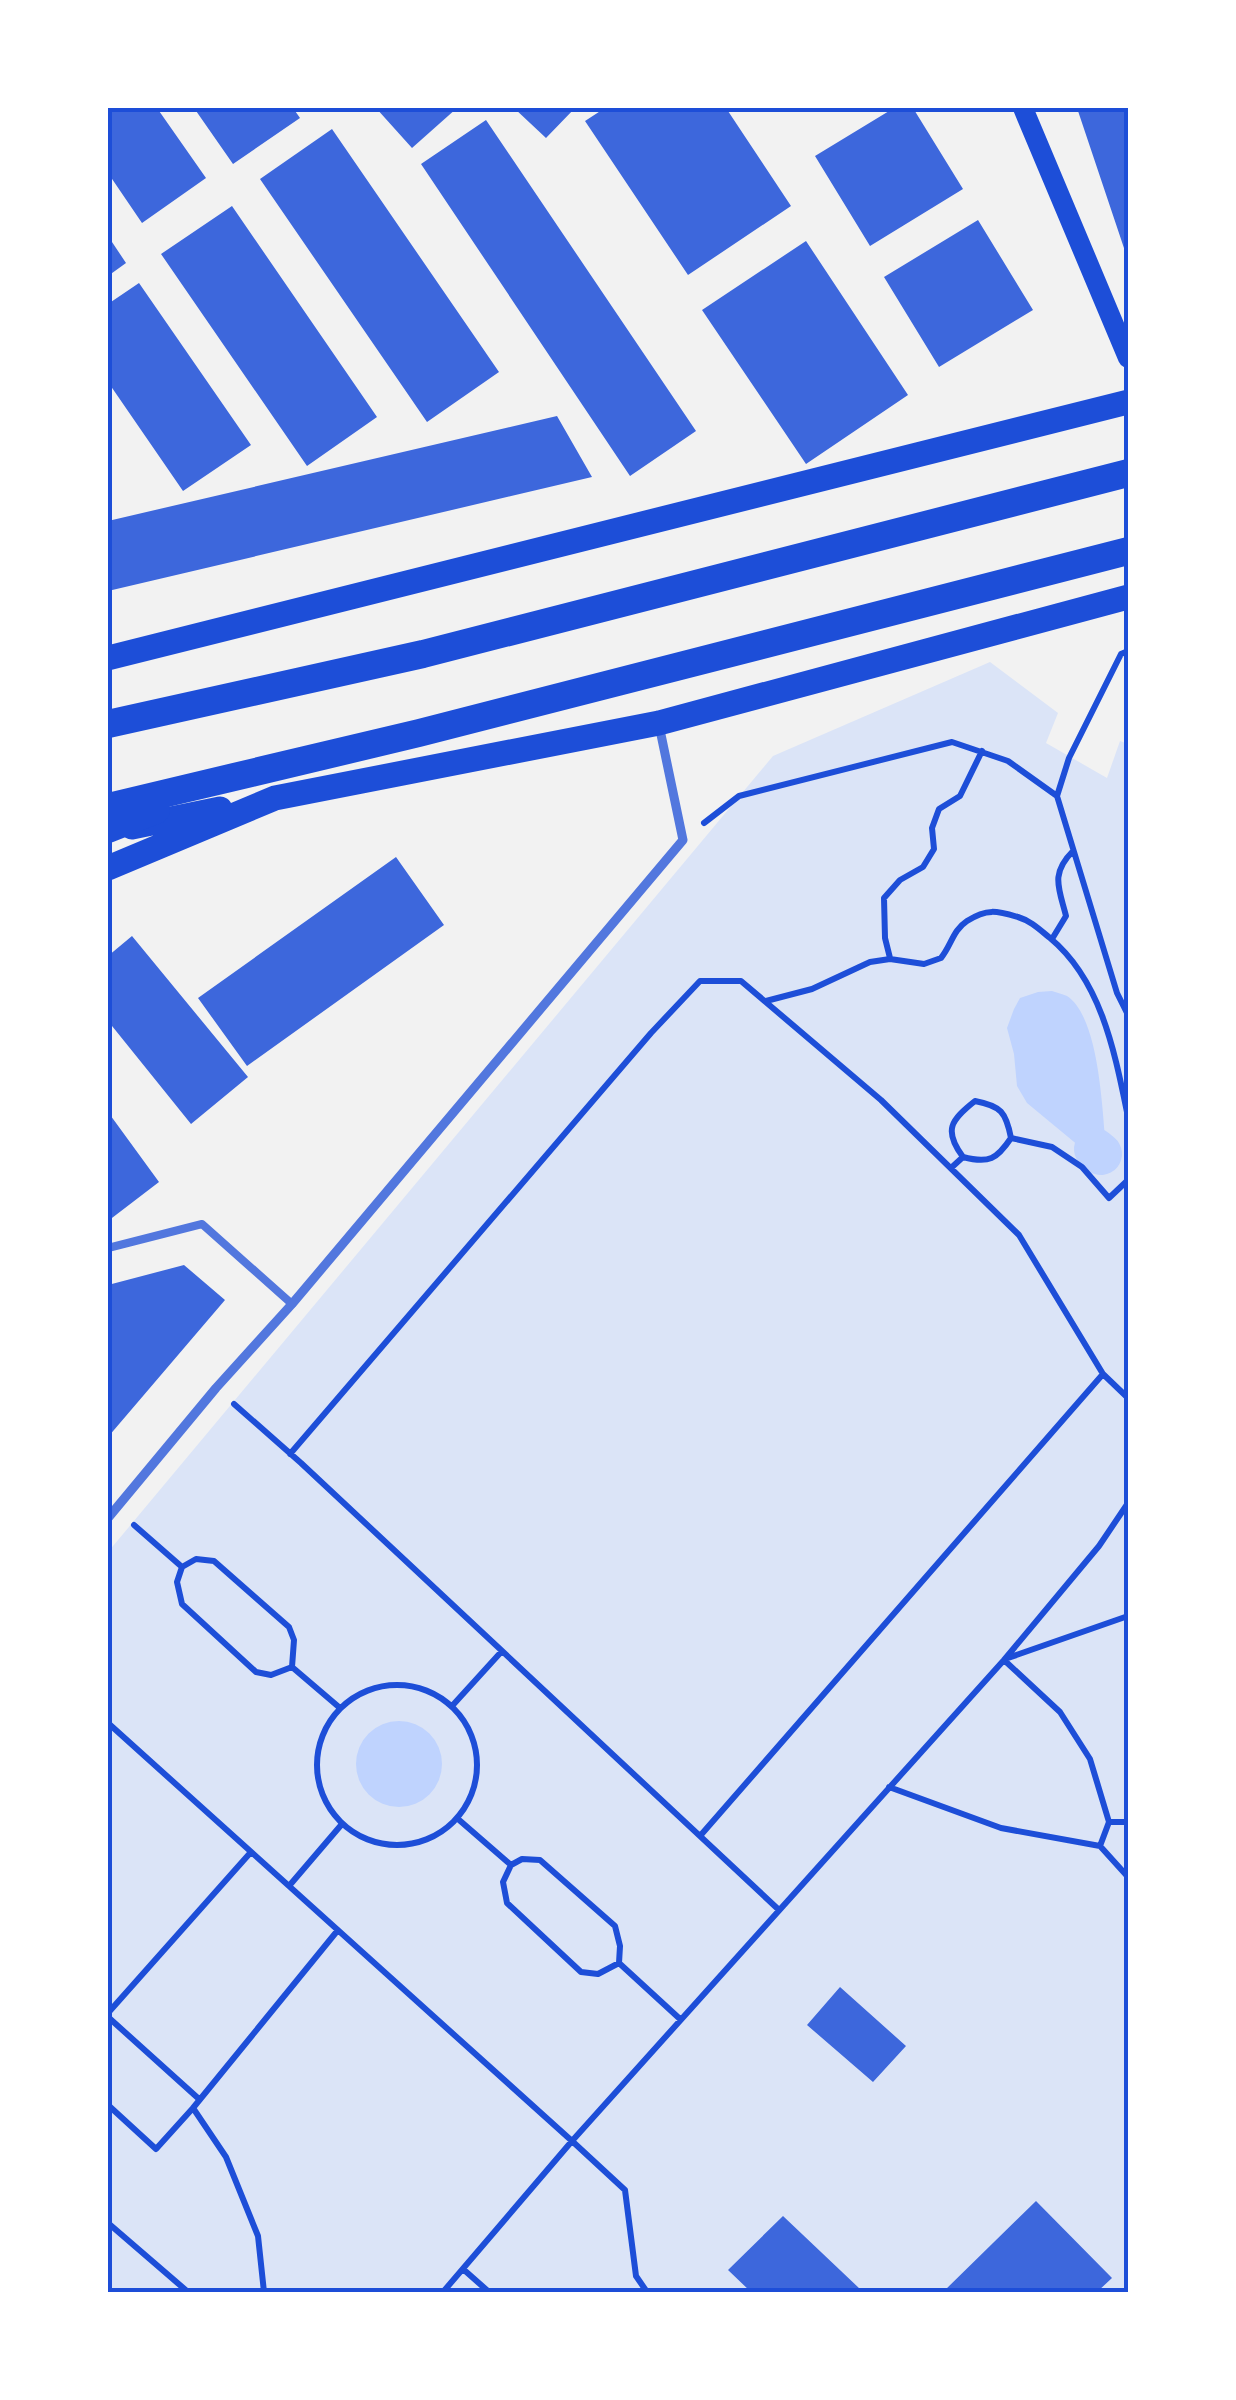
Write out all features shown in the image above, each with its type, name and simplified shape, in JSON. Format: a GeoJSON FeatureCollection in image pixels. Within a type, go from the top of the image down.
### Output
{"type":"FeatureCollection","features":[{"type":"Feature","properties":{"kind":"highway"},"geometry":{"type":"LineString","coordinates":[[108,724],[422,654],[1128,473]]}},
{"type":"Feature","properties":{"kind":"highway"},"geometry":{"type":"LineString","coordinates":[[108,807],[419,733],[1128,552]]}},
{"type":"Feature","properties":{"kind":"highway"},"geometry":{"type":"LineString","coordinates":[[108,830],[260,771]]}},
{"type":"Feature","properties":{"kind":"main road"},"geometry":{"type":"LineString","coordinates":[[1022,108],[1128,358]]}},
{"type":"Feature","properties":{"kind":"main road"},"geometry":{"type":"LineString","coordinates":[[108,658],[1128,402]]}},
{"type":"Feature","properties":{"kind":"main road"},"geometry":{"type":"LineString","coordinates":[[108,830],[659,723],[1042,630],[1128,597]]}},
{"type":"Feature","properties":{"kind":"main road"},"geometry":{"type":"LineString","coordinates":[[108,868],[274,798]]}},
{"type":"Feature","properties":{"kind":"street"},"geometry":{"type":"LineString","coordinates":[[108,1518],[683,840],[659,723]]}},
{"type":"Feature","properties":{"kind":"lane"},"geometry":{"type":"LineString","coordinates":[[108,1248],[202,1224],[292,1304]]}},
{"type":"Feature","properties":{"kind":"path"},"geometry":{"type":"LineString","coordinates":[[1128,651],[1121,654],[1069,758],[1057,796],[1117,993],[1128,1015]]}},
{"type":"Feature","properties":{"kind":"path"},"geometry":{"type":"LineString","coordinates":[[683,840],[740,796],[952,742],[1008,760],[1057,796]]}},
{"type":"Feature","properties":{"kind":"path"},"geometry":{"type":"LineString","coordinates":[[890,958],[884,898],[900,880],[923,867],[934,850],[932,828],[939,809],[960,796],[982,751]]}},
{"type":"Feature","properties":{"kind":"path"},"geometry":{"type":"LineString","coordinates":[[1052,940],[1066,916],[1057,881],[1061,863],[1073,851]]}},
{"type":"Feature","properties":{"kind":"path"},"geometry":{"type":"LineString","coordinates":[[765,1001],[812,988],[870,962],[890,958],[924,964],[941,958],[956,930],[968,920],[993,910],[1028,920],[1070,955],[1092,994],[1116,1058],[1128,1117]]}},
{"type":"Feature","properties":{"kind":"path"},"geometry":{"type":"LineString","coordinates":[[290,1454],[700,981],[741,981],[881,1100],[1019,1236],[1103,1374],[1128,1398]]}},
{"type":"Feature","properties":{"kind":"path"},"geometry":{"type":"LineString","coordinates":[[974,1101],[994,1104],[1007,1118],[1011,1138],[1000,1154],[980,1162],[964,1156],[953,1143],[950,1128],[958,1114],[974,1101]]}},
{"type":"Feature","properties":{"kind":"path"},"geometry":{"type":"LineString","coordinates":[[1011,1138],[1052,1147],[1082,1167],[1109,1198],[1128,1180]]}},
{"type":"Feature","properties":{"kind":"path"},"geometry":{"type":"LineString","coordinates":[[950,1168],[964,1156]]}},
{"type":"Feature","properties":{"kind":"path"},"geometry":{"type":"LineString","coordinates":[[700,1836],[1103,1374]]}},
{"type":"Feature","properties":{"kind":"path"},"geometry":{"type":"LineString","coordinates":[[216,1388],[780,1910]]}},
{"type":"Feature","properties":{"kind":"path"},"geometry":{"type":"LineString","coordinates":[[443,2292],[572,2141],[1004,1660],[1099,1546],[1128,1503]]}},
{"type":"Feature","properties":{"kind":"path"},"geometry":{"type":"LineString","coordinates":[[116,1508],[182,1567]]}},
{"type":"Feature","properties":{"kind":"path"},"geometry":{"type":"LineString","coordinates":[[196,1559],[214,1560],[289,1627],[294,1640],[292,1666],[270,1676],[256,1672],[182,1604],[177,1582],[182,1567],[196,1559]]}},
{"type":"Feature","properties":{"kind":"path"},"geometry":{"type":"LineString","coordinates":[[1004,1660],[1128,1616]]}},
{"type":"Feature","properties":{"kind":"path"},"geometry":{"type":"LineString","coordinates":[[452,1706],[502,1652]]}},
{"type":"Feature","properties":{"kind":"path"},"geometry":{"type":"LineString","coordinates":[[1004,1660],[1060,1712],[1090,1759],[1109,1822],[1100,1846]]}},
{"type":"Feature","properties":{"kind":"path"},"geometry":{"type":"LineString","coordinates":[[292,1666],[340,1708]]}},
{"type":"Feature","properties":{"kind":"path"},"geometry":{"type":"LineString","coordinates":[[383,1685],[408,1685],[432,1692],[452,1706],[467,1726],[476,1749],[477,1774],[458,1819],[438,1835],[414,1844],[388,1846],[363,1838],[342,1824],[326,1803],[317,1779],[317,1753],[325,1728],[340,1708],[360,1693],[383,1685]]}},
{"type":"Feature","properties":{"kind":"path"},"geometry":{"type":"LineString","coordinates":[[108,1722],[624,2190],[636,2276],[647,2292]]}},
{"type":"Feature","properties":{"kind":"path"},"geometry":{"type":"LineString","coordinates":[[890,1788],[1001,1828],[1100,1846],[1128,1877]]}},
{"type":"Feature","properties":{"kind":"path"},"geometry":{"type":"LineString","coordinates":[[458,1819],[510,1865]]}},
{"type":"Feature","properties":{"kind":"path"},"geometry":{"type":"LineString","coordinates":[[1109,1822],[1128,1822]]}},
{"type":"Feature","properties":{"kind":"path"},"geometry":{"type":"LineString","coordinates":[[289,1886],[342,1824]]}},
{"type":"Feature","properties":{"kind":"path"},"geometry":{"type":"LineString","coordinates":[[200,2099],[108,2015],[251,1852]]}},
{"type":"Feature","properties":{"kind":"path"},"geometry":{"type":"LineString","coordinates":[[522,1858],[540,1860],[614,1926],[620,1946],[619,1962],[598,1974],[581,1972],[507,1904],[503,1882],[510,1865],[522,1858]]}},
{"type":"Feature","properties":{"kind":"path"},"geometry":{"type":"LineString","coordinates":[[108,2105],[156,2148],[338,1930]]}},
{"type":"Feature","properties":{"kind":"path"},"geometry":{"type":"LineString","coordinates":[[619,1962],[680,2020]]}},
{"type":"Feature","properties":{"kind":"path"},"geometry":{"type":"LineString","coordinates":[[192,2108],[226,2156],[258,2236],[264,2292]]}},
{"type":"Feature","properties":{"kind":"path"},"geometry":{"type":"LineString","coordinates":[[108,2223],[188,2292]]}},
{"type":"Feature","properties":{"kind":"path"},"geometry":{"type":"LineString","coordinates":[[464,2269],[489,2292]]}},
{"type":"Feature","properties":{"kind":"shaded area"},"geometry":{"type":"Polygon","coordinates":[[[990,662],[1058,713],[1046,743],[1107,778],[1120,741],[1128,744],[1128,2292],[108,2292],[108,1552],[773,756],[990,662]]]}},
{"type":"Feature","properties":{"kind":"water"},"geometry":{"type":"Polygon","coordinates":[[[1052,991],[1067,996],[1077,1006],[1092,1041],[1105,1137],[1095,1149],[1085,1151],[1027,1103],[1017,1086],[1007,1028],[1014,1009],[1020,998],[1052,991]]]}},
{"type":"Feature","properties":{"kind":"water"},"geometry":{"type":"Polygon","coordinates":[[[399,1721],[429,1734],[442,1764],[429,1794],[399,1807],[369,1794],[356,1764],[369,1734],[399,1721]]]}},
{"type":"Feature","properties":{"kind":"building"},"geometry":{"type":"Polygon","coordinates":[[[108,108],[157,108],[206,178],[142,223],[108,173],[108,108]]]}},
{"type":"Feature","properties":{"kind":"building"},"geometry":{"type":"Polygon","coordinates":[[[194,108],[293,108],[300,118],[233,164],[194,108]]]}},
{"type":"Feature","properties":{"kind":"building"},"geometry":{"type":"Polygon","coordinates":[[[376,108],[457,108],[412,148],[376,108]]]}},
{"type":"Feature","properties":{"kind":"building"},"geometry":{"type":"Polygon","coordinates":[[[514,108],[575,108],[546,138],[514,108]]]}},
{"type":"Feature","properties":{"kind":"building"},"geometry":{"type":"Polygon","coordinates":[[[605,108],[726,108],[791,206],[688,275],[585,121],[605,108]]]}},
{"type":"Feature","properties":{"kind":"building"},"geometry":{"type":"Polygon","coordinates":[[[894,108],[913,108],[963,189],[870,246],[815,156],[894,108]]]}},
{"type":"Feature","properties":{"kind":"building"},"geometry":{"type":"Polygon","coordinates":[[[1077,108],[1128,108],[1128,260],[1077,108]]]}},
{"type":"Feature","properties":{"kind":"building"},"geometry":{"type":"Polygon","coordinates":[[[486,120],[696,431],[630,476],[421,164],[486,120]]]}},
{"type":"Feature","properties":{"kind":"building"},"geometry":{"type":"Polygon","coordinates":[[[332,129],[499,372],[427,422],[260,179],[332,129]]]}},
{"type":"Feature","properties":{"kind":"building"},"geometry":{"type":"Polygon","coordinates":[[[232,206],[377,417],[307,466],[161,254],[232,206]]]}},
{"type":"Feature","properties":{"kind":"building"},"geometry":{"type":"Polygon","coordinates":[[[978,220],[1033,310],[939,367],[884,277],[978,220]]]}},
{"type":"Feature","properties":{"kind":"building"},"geometry":{"type":"Polygon","coordinates":[[[108,236],[126,263],[108,276],[108,236]]]}},
{"type":"Feature","properties":{"kind":"building"},"geometry":{"type":"Polygon","coordinates":[[[806,241],[908,395],[806,464],[702,310],[806,241]]]}},
{"type":"Feature","properties":{"kind":"building"},"geometry":{"type":"Polygon","coordinates":[[[139,283],[251,445],[183,491],[108,382],[108,304],[139,283]]]}},
{"type":"Feature","properties":{"kind":"building"},"geometry":{"type":"Polygon","coordinates":[[[557,416],[592,477],[108,591],[108,521],[557,416]]]}},
{"type":"Feature","properties":{"kind":"building"},"geometry":{"type":"Polygon","coordinates":[[[396,857],[444,925],[247,1066],[198,998],[396,857]]]}},
{"type":"Feature","properties":{"kind":"building"},"geometry":{"type":"Polygon","coordinates":[[[132,936],[248,1077],[191,1124],[108,1021],[108,956],[132,936]]]}},
{"type":"Feature","properties":{"kind":"building"},"geometry":{"type":"Polygon","coordinates":[[[108,1112],[159,1182],[108,1221],[108,1112]]]}},
{"type":"Feature","properties":{"kind":"building"},"geometry":{"type":"Polygon","coordinates":[[[184,1265],[225,1300],[108,1437],[108,1285],[184,1265]]]}},
{"type":"Feature","properties":{"kind":"building"},"geometry":{"type":"Polygon","coordinates":[[[840,1987],[906,2046],[873,2082],[807,2025],[840,1987]]]}},
{"type":"Feature","properties":{"kind":"building"},"geometry":{"type":"Polygon","coordinates":[[[1036,2201],[1112,2278],[1097,2292],[943,2292],[1036,2201]]]}},
{"type":"Feature","properties":{"kind":"building"},"geometry":{"type":"Polygon","coordinates":[[[783,2216],[860,2289],[751,2292],[728,2270],[783,2216]]]}},
{"type":"Feature","properties":{"kind":"waterway"},"geometry":{"type":"LineString","coordinates":[[1095,1149],[1101,1154]]}}]}
